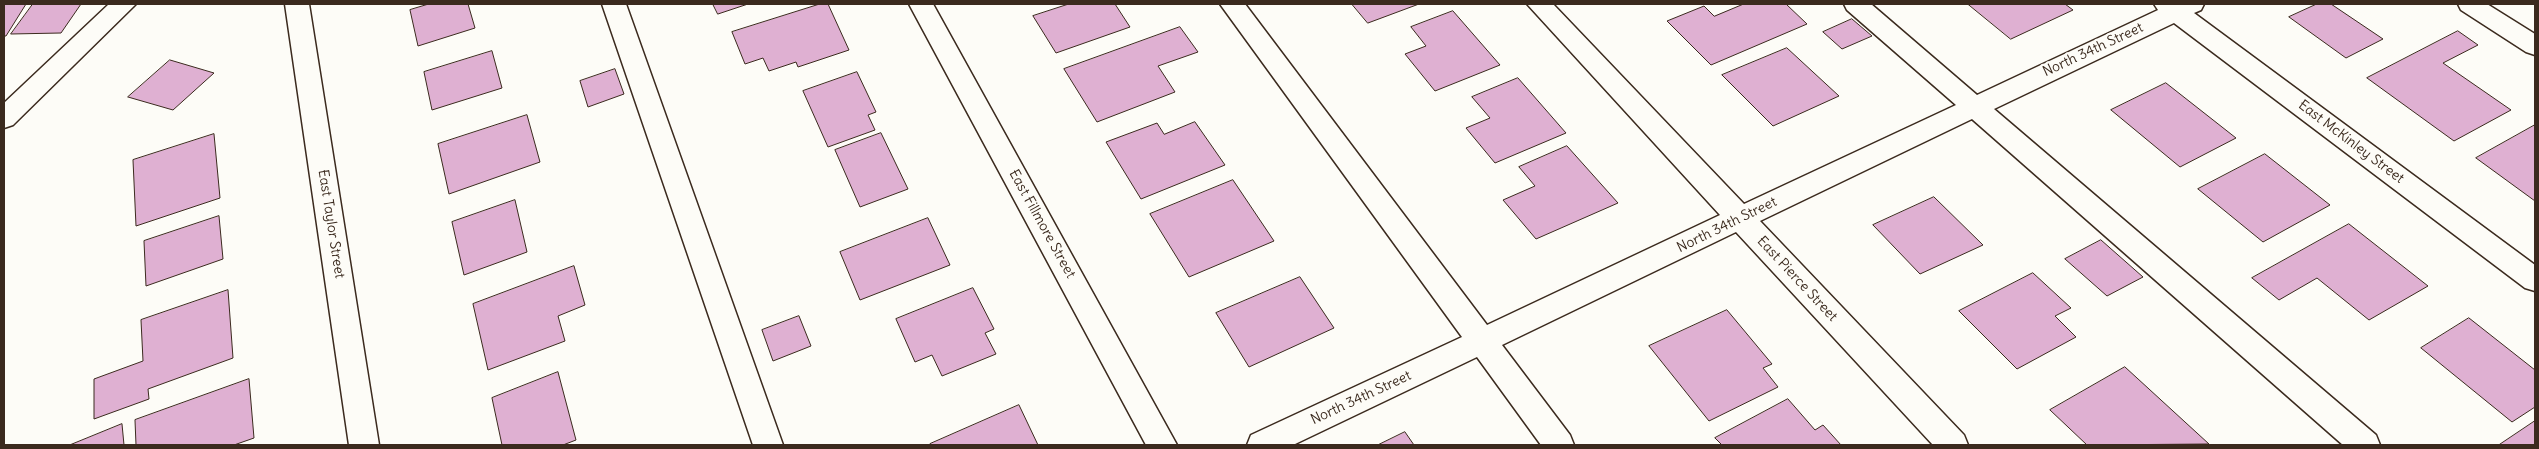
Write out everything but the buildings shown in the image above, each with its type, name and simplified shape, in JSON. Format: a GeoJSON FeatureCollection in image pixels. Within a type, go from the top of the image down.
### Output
{"type":"FeatureCollection","features":[{"type":"Feature","properties":{"kind":"street"},"geometry":{"type":"LineString","coordinates":[[4,118],[124,4]]}},
{"type":"Feature","properties":{"kind":"street","name":"East Taylor Street"},"geometry":{"type":"LineString","coordinates":[[297,4],[364,445]]}},
{"type":"Feature","properties":{"kind":"street"},"geometry":{"type":"LineString","coordinates":[[614,4],[768,445]]}},
{"type":"Feature","properties":{"kind":"street","name":"East Fillmore Street"},"geometry":{"type":"LineString","coordinates":[[921,4],[1162,445]]}},
{"type":"Feature","properties":{"kind":"street"},"geometry":{"type":"LineString","coordinates":[[1232,4],[1559,445]]}},
{"type":"Feature","properties":{"kind":"street","name":"East Pierce Street"},"geometry":{"type":"LineString","coordinates":[[1539,4],[1953,445]]}},
{"type":"Feature","properties":{"kind":"street"},"geometry":{"type":"LineString","coordinates":[[1856,4],[2364,445]]}},
{"type":"Feature","properties":{"kind":"street"},"geometry":{"type":"LineString","coordinates":[[2470,4],[2535,46]]}},
{"type":"Feature","properties":{"kind":"street","name":"North 34th Street"},"geometry":{"type":"LineString","coordinates":[[1262,445],[1973,107],[2178,6]]}},
{"type":"Feature","properties":{"kind":"street","name":"East McKinley Street"},"geometry":{"type":"LineString","coordinates":[[2178,6],[2535,280]]}}]}
